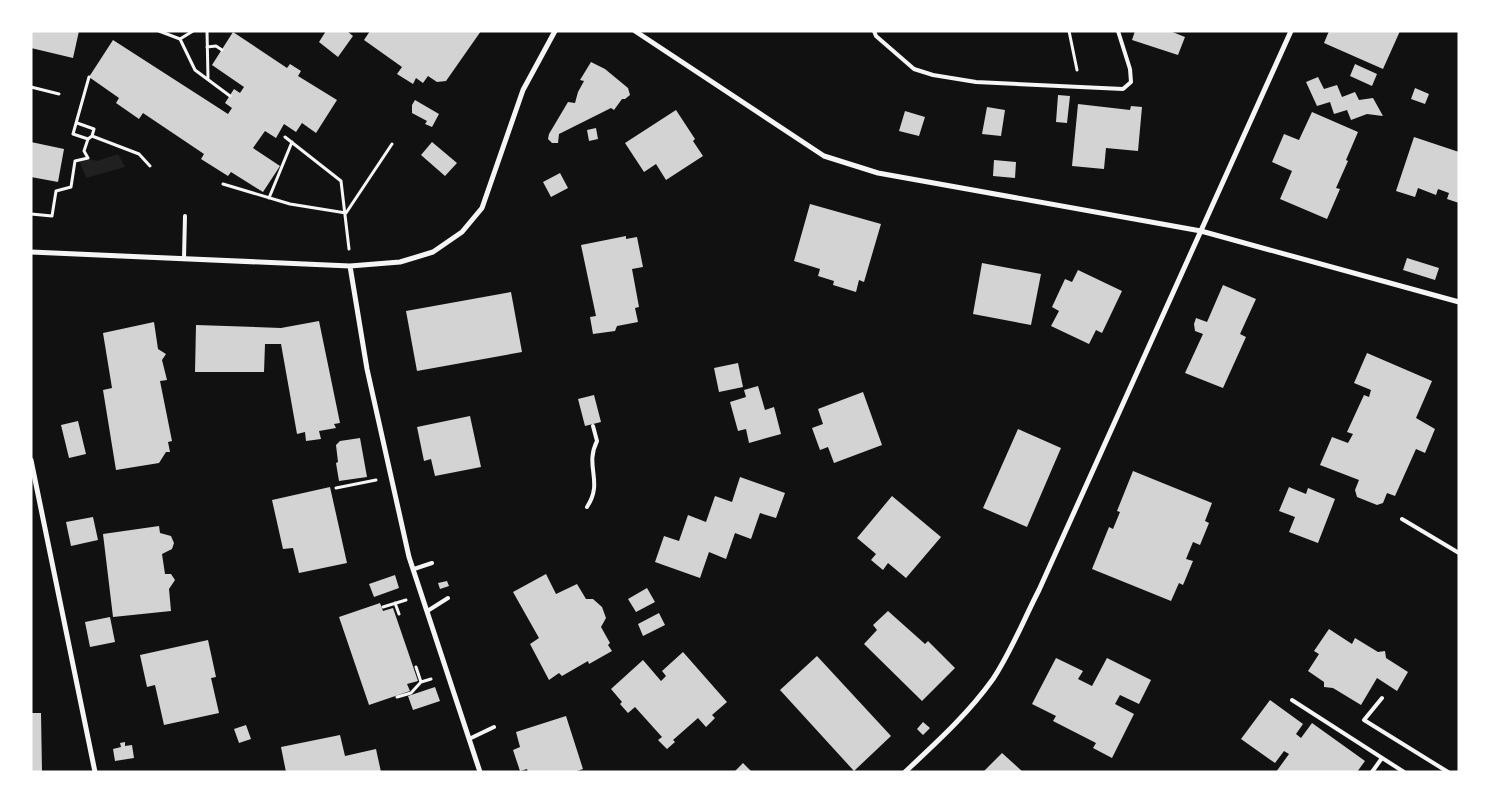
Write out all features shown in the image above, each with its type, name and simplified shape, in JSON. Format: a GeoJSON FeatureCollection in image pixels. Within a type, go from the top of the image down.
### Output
{"type":"FeatureCollection","features":[{"type":"Feature","properties":{"kind":"street"},"geometry":{"type":"LineString","coordinates":[[31,252],[350,266],[400,262],[433,252],[462,232],[482,208],[523,90],[555,31]]}},
{"type":"Feature","properties":{"kind":"street"},"geometry":{"type":"LineString","coordinates":[[635,31],[824,156],[878,173],[1201,231],[1459,302]]}},
{"type":"Feature","properties":{"kind":"street"},"geometry":{"type":"LineString","coordinates":[[905,772],[969,710],[994,678],[1039,590],[1291,31]]}},
{"type":"Feature","properties":{"kind":"street"},"geometry":{"type":"LineString","coordinates":[[350,266],[368,369],[391,477],[414,569],[429,610],[480,772]]}},
{"type":"Feature","properties":{"kind":"street"},"geometry":{"type":"LineString","coordinates":[[31,460],[96,772]]}},
{"type":"Feature","properties":{"kind":"lane"},"geometry":{"type":"LineString","coordinates":[[874,31],[882,41],[914,69],[976,82],[1123,89],[1131,82],[1130,69],[1118,31]]}},
{"type":"Feature","properties":{"kind":"lane"},"geometry":{"type":"LineString","coordinates":[[184,216],[184,258]]}},
{"type":"Feature","properties":{"kind":"lane"},"geometry":{"type":"LineString","coordinates":[[587,507],[593,497],[596,484],[591,463],[593,450],[597,442],[593,426]]}},
{"type":"Feature","properties":{"kind":"lane"},"geometry":{"type":"LineString","coordinates":[[1402,519],[1459,553]]}},
{"type":"Feature","properties":{"kind":"lane"},"geometry":{"type":"LineString","coordinates":[[414,569],[432,563]]}},
{"type":"Feature","properties":{"kind":"lane"},"geometry":{"type":"LineString","coordinates":[[429,610],[448,598]]}},
{"type":"Feature","properties":{"kind":"lane"},"geometry":{"type":"LineString","coordinates":[[1382,698],[1364,720],[1448,772]]}},
{"type":"Feature","properties":{"kind":"lane"},"geometry":{"type":"LineString","coordinates":[[1292,700],[1404,772]]}},
{"type":"Feature","properties":{"kind":"lane"},"geometry":{"type":"LineString","coordinates":[[469,739],[494,727]]}},
{"type":"Feature","properties":{"kind":"lane"},"geometry":{"type":"LineString","coordinates":[[1372,772],[1382,758]]}},
{"type":"Feature","properties":{"kind":"path"},"geometry":{"type":"LineString","coordinates":[[158,31],[180,40],[195,70],[230,96]]}},
{"type":"Feature","properties":{"kind":"path"},"geometry":{"type":"LineString","coordinates":[[180,40],[193,31]]}},
{"type":"Feature","properties":{"kind":"path"},"geometry":{"type":"LineString","coordinates":[[207,31],[208,78]]}},
{"type":"Feature","properties":{"kind":"path"},"geometry":{"type":"LineString","coordinates":[[1069,31],[1077,70],[1075,88]]}},
{"type":"Feature","properties":{"kind":"path"},"geometry":{"type":"LineString","coordinates":[[207,47],[216,46],[222,50]]}},
{"type":"Feature","properties":{"kind":"path"},"geometry":{"type":"LineString","coordinates":[[88,139],[73,134],[89,77]]}},
{"type":"Feature","properties":{"kind":"path"},"geometry":{"type":"LineString","coordinates":[[31,87],[59,94]]}},
{"type":"Feature","properties":{"kind":"path"},"geometry":{"type":"LineString","coordinates":[[31,214],[52,216],[56,191],[71,187],[75,160],[88,158],[84,151],[94,129],[77,123]]}},
{"type":"Feature","properties":{"kind":"path"},"geometry":{"type":"LineString","coordinates":[[92,136],[139,154],[150,166]]}},
{"type":"Feature","properties":{"kind":"path"},"geometry":{"type":"LineString","coordinates":[[286,137],[341,181],[347,228]]}},
{"type":"Feature","properties":{"kind":"path"},"geometry":{"type":"LineString","coordinates":[[269,198],[292,142]]}},
{"type":"Feature","properties":{"kind":"path"},"geometry":{"type":"LineString","coordinates":[[346,213],[392,144]]}},
{"type":"Feature","properties":{"kind":"path"},"geometry":{"type":"LineString","coordinates":[[223,184],[290,204],[346,213]]}},
{"type":"Feature","properties":{"kind":"path"},"geometry":{"type":"LineString","coordinates":[[336,488],[391,477]]}},
{"type":"Feature","properties":{"kind":"path"},"geometry":{"type":"LineString","coordinates":[[395,603],[399,614]]}},
{"type":"Feature","properties":{"kind":"path"},"geometry":{"type":"LineString","coordinates":[[397,697],[411,693],[421,682]]}},
{"type":"Feature","properties":{"kind":"shaded area"},"geometry":{"type":"Polygon","coordinates":[[[118,154],[125,167],[86,178],[80,162],[90,159],[97,161],[118,154]]]}},
{"type":"Feature","properties":{"kind":"building"},"geometry":{"type":"Polygon","coordinates":[[[31,31],[79,31],[73,58],[31,48],[31,31]]]}},
{"type":"Feature","properties":{"kind":"building"},"geometry":{"type":"Polygon","coordinates":[[[326,31],[347,31],[353,36],[338,57],[319,42],[326,31]]]}},
{"type":"Feature","properties":{"kind":"building"},"geometry":{"type":"Polygon","coordinates":[[[370,31],[481,31],[446,81],[437,82],[428,76],[423,83],[416,78],[413,84],[397,74],[402,67],[364,40],[370,31]]]}},
{"type":"Feature","properties":{"kind":"building"},"geometry":{"type":"Polygon","coordinates":[[[1135,31],[1170,31],[1185,37],[1178,55],[1132,40],[1135,31]]]}},
{"type":"Feature","properties":{"kind":"building"},"geometry":{"type":"Polygon","coordinates":[[[1329,31],[1400,31],[1383,69],[1324,43],[1329,31]]]}},
{"type":"Feature","properties":{"kind":"building"},"geometry":{"type":"Polygon","coordinates":[[[233,32],[287,68],[290,64],[301,71],[298,76],[337,100],[316,133],[302,123],[296,132],[284,124],[276,138],[265,131],[253,148],[280,166],[263,192],[231,172],[228,176],[201,159],[204,154],[143,113],[139,119],[116,103],[119,98],[89,77],[113,40],[228,114],[232,108],[225,103],[234,89],[240,93],[244,87],[212,65],[233,32]]]}},
{"type":"Feature","properties":{"kind":"building"},"geometry":{"type":"Polygon","coordinates":[[[591,62],[605,69],[628,88],[630,95],[622,99],[614,110],[611,108],[559,134],[558,143],[552,143],[548,139],[549,134],[568,102],[575,103],[584,81],[580,80],[591,62]]]}},
{"type":"Feature","properties":{"kind":"building"},"geometry":{"type":"Polygon","coordinates":[[[1355,64],[1377,74],[1372,86],[1350,76],[1355,64]]]}},
{"type":"Feature","properties":{"kind":"building"},"geometry":{"type":"Polygon","coordinates":[[[1318,77],[1324,89],[1337,85],[1342,97],[1355,92],[1359,100],[1373,98],[1383,116],[1367,114],[1351,120],[1347,110],[1334,114],[1330,102],[1317,106],[1306,82],[1318,77]]]}},
{"type":"Feature","properties":{"kind":"building"},"geometry":{"type":"Polygon","coordinates":[[[1415,88],[1429,94],[1425,104],[1411,99],[1415,88]]]}},
{"type":"Feature","properties":{"kind":"building"},"geometry":{"type":"Polygon","coordinates":[[[1058,95],[1070,96],[1067,123],[1056,122],[1058,95]]]}},
{"type":"Feature","properties":{"kind":"building"},"geometry":{"type":"Polygon","coordinates":[[[415,100],[439,114],[432,127],[425,124],[427,121],[412,113],[412,105],[415,100]]]}},
{"type":"Feature","properties":{"kind":"building"},"geometry":{"type":"Polygon","coordinates":[[[1078,104],[1130,110],[1131,106],[1142,107],[1138,151],[1106,148],[1104,169],[1072,166],[1078,104]]]}},
{"type":"Feature","properties":{"kind":"building"},"geometry":{"type":"Polygon","coordinates":[[[987,107],[1005,110],[1001,136],[982,134],[987,107]]]}},
{"type":"Feature","properties":{"kind":"building"},"geometry":{"type":"Polygon","coordinates":[[[676,110],[695,139],[693,141],[703,156],[666,180],[656,164],[644,172],[625,143],[676,110]]]}},
{"type":"Feature","properties":{"kind":"building"},"geometry":{"type":"Polygon","coordinates":[[[905,111],[925,117],[919,136],[899,131],[905,111]]]}},
{"type":"Feature","properties":{"kind":"building"},"geometry":{"type":"Polygon","coordinates":[[[1312,112],[1358,132],[1336,188],[1340,189],[1327,219],[1280,199],[1292,171],[1272,162],[1284,134],[1299,140],[1312,112]]]}},
{"type":"Feature","properties":{"kind":"building"},"geometry":{"type":"Polygon","coordinates":[[[596,128],[598,139],[589,141],[587,130],[596,128]]]}},
{"type":"Feature","properties":{"kind":"building"},"geometry":{"type":"Polygon","coordinates":[[[1414,137],[1459,152],[1459,203],[1447,199],[1449,193],[1438,189],[1436,195],[1418,188],[1415,197],[1396,191],[1414,137]]]}},
{"type":"Feature","properties":{"kind":"building"},"geometry":{"type":"Polygon","coordinates":[[[31,142],[64,149],[58,182],[31,177],[31,142]]]}},
{"type":"Feature","properties":{"kind":"building"},"geometry":{"type":"Polygon","coordinates":[[[432,142],[457,163],[445,176],[421,155],[432,142]]]}},
{"type":"Feature","properties":{"kind":"building"},"geometry":{"type":"Polygon","coordinates":[[[994,160],[1016,162],[1015,178],[993,176],[994,160]]]}},
{"type":"Feature","properties":{"kind":"building"},"geometry":{"type":"Polygon","coordinates":[[[560,173],[568,188],[551,197],[543,182],[560,173]]]}},
{"type":"Feature","properties":{"kind":"building"},"geometry":{"type":"Polygon","coordinates":[[[810,204],[881,224],[864,282],[859,280],[856,292],[833,285],[834,281],[818,276],[820,269],[794,261],[810,204]]]}},
{"type":"Feature","properties":{"kind":"building"},"geometry":{"type":"Polygon","coordinates":[[[626,236],[626,239],[637,237],[643,267],[632,269],[639,307],[635,308],[638,322],[617,326],[615,331],[593,334],[590,317],[596,316],[581,245],[626,236]]]}},
{"type":"Feature","properties":{"kind":"building"},"geometry":{"type":"Polygon","coordinates":[[[1407,258],[1439,268],[1435,280],[1403,270],[1407,258]]]}},
{"type":"Feature","properties":{"kind":"building"},"geometry":{"type":"Polygon","coordinates":[[[982,263],[1041,274],[1031,325],[973,314],[982,263]]]}},
{"type":"Feature","properties":{"kind":"building"},"geometry":{"type":"Polygon","coordinates":[[[1078,270],[1122,291],[1102,333],[1096,330],[1089,344],[1051,326],[1059,311],[1052,307],[1065,279],[1072,282],[1078,270]]]}},
{"type":"Feature","properties":{"kind":"building"},"geometry":{"type":"Polygon","coordinates":[[[1223,285],[1256,299],[1240,334],[1246,337],[1223,388],[1185,373],[1203,334],[1195,331],[1194,324],[1196,318],[1207,322],[1223,285]]]}},
{"type":"Feature","properties":{"kind":"building"},"geometry":{"type":"Polygon","coordinates":[[[511,292],[522,352],[417,371],[406,311],[511,292]]]}},
{"type":"Feature","properties":{"kind":"building"},"geometry":{"type":"Polygon","coordinates":[[[319,321],[340,423],[334,424],[336,428],[319,431],[321,439],[306,441],[305,432],[297,434],[281,344],[265,344],[264,372],[195,372],[196,325],[281,328],[319,321]]]}},
{"type":"Feature","properties":{"kind":"building"},"geometry":{"type":"Polygon","coordinates":[[[154,322],[158,349],[166,354],[162,360],[167,380],[160,381],[172,441],[168,442],[170,452],[166,452],[159,463],[116,470],[103,390],[112,388],[103,333],[154,322]]]}},
{"type":"Feature","properties":{"kind":"building"},"geometry":{"type":"Polygon","coordinates":[[[1367,353],[1432,381],[1416,418],[1435,429],[1425,453],[1416,449],[1395,496],[1387,493],[1383,503],[1377,505],[1357,497],[1355,490],[1359,480],[1320,465],[1332,437],[1348,443],[1353,434],[1347,432],[1364,395],[1369,397],[1371,390],[1354,383],[1367,353]]]}},
{"type":"Feature","properties":{"kind":"building"},"geometry":{"type":"Polygon","coordinates":[[[738,363],[743,387],[719,392],[714,368],[738,363]]]}},
{"type":"Feature","properties":{"kind":"building"},"geometry":{"type":"Polygon","coordinates":[[[758,386],[765,410],[774,407],[781,434],[749,443],[746,429],[738,431],[730,402],[746,397],[744,390],[758,386]]]}},
{"type":"Feature","properties":{"kind":"building"},"geometry":{"type":"Polygon","coordinates":[[[863,392],[882,445],[834,463],[828,447],[820,450],[812,428],[823,424],[818,409],[863,392]]]}},
{"type":"Feature","properties":{"kind":"building"},"geometry":{"type":"Polygon","coordinates":[[[594,395],[601,422],[585,426],[578,399],[594,395]]]}},
{"type":"Feature","properties":{"kind":"building"},"geometry":{"type":"Polygon","coordinates":[[[470,416],[481,467],[435,476],[431,459],[424,461],[417,427],[470,416]]]}},
{"type":"Feature","properties":{"kind":"building"},"geometry":{"type":"Polygon","coordinates":[[[78,421],[86,454],[69,458],[61,425],[78,421]]]}},
{"type":"Feature","properties":{"kind":"building"},"geometry":{"type":"Polygon","coordinates":[[[1018,429],[1061,448],[1027,527],[983,508],[1018,429]]]}},
{"type":"Feature","properties":{"kind":"building"},"geometry":{"type":"Polygon","coordinates":[[[360,438],[367,477],[339,481],[336,445],[340,441],[360,438]]]}},
{"type":"Feature","properties":{"kind":"building"},"geometry":{"type":"Polygon","coordinates":[[[1133,471],[1212,503],[1205,521],[1209,523],[1200,545],[1193,542],[1186,559],[1193,561],[1183,585],[1179,583],[1171,601],[1092,569],[1109,527],[1113,529],[1120,512],[1117,511],[1133,471]]]}},
{"type":"Feature","properties":{"kind":"building"},"geometry":{"type":"Polygon","coordinates":[[[740,477],[785,493],[776,518],[760,513],[751,539],[735,533],[726,559],[709,552],[700,578],[655,562],[664,536],[679,541],[688,515],[706,522],[715,496],[732,502],[740,477]]]}},
{"type":"Feature","properties":{"kind":"building"},"geometry":{"type":"Polygon","coordinates":[[[330,487],[347,563],[299,573],[293,548],[283,549],[272,500],[330,487]]]}},
{"type":"Feature","properties":{"kind":"building"},"geometry":{"type":"Polygon","coordinates":[[[1289,487],[1306,494],[1308,488],[1335,499],[1318,543],[1289,532],[1295,517],[1279,511],[1289,487]]]}},
{"type":"Feature","properties":{"kind":"building"},"geometry":{"type":"Polygon","coordinates":[[[892,496],[941,537],[906,578],[888,563],[883,570],[871,560],[876,554],[857,538],[892,496]]]}},
{"type":"Feature","properties":{"kind":"building"},"geometry":{"type":"Polygon","coordinates":[[[93,517],[98,540],[71,546],[66,522],[93,517]]]}},
{"type":"Feature","properties":{"kind":"building"},"geometry":{"type":"Polygon","coordinates":[[[159,526],[160,533],[171,536],[174,543],[172,549],[162,554],[165,574],[171,574],[175,580],[169,589],[171,611],[113,617],[103,534],[159,526]]]}},
{"type":"Feature","properties":{"kind":"building"},"geometry":{"type":"Polygon","coordinates":[[[546,574],[556,594],[577,584],[586,599],[593,599],[602,607],[606,618],[601,627],[610,643],[608,645],[612,651],[589,664],[588,661],[562,676],[559,673],[549,680],[530,644],[539,638],[513,592],[546,574]]]}},
{"type":"Feature","properties":{"kind":"building"},"geometry":{"type":"Polygon","coordinates":[[[395,575],[399,588],[374,597],[369,584],[395,575]]]}},
{"type":"Feature","properties":{"kind":"building"},"geometry":{"type":"Polygon","coordinates":[[[447,581],[449,586],[440,589],[438,583],[447,581]]]}},
{"type":"Feature","properties":{"kind":"building"},"geometry":{"type":"Polygon","coordinates":[[[647,588],[655,602],[636,612],[628,599],[647,588]]]}},
{"type":"Feature","properties":{"kind":"building"},"geometry":{"type":"Polygon","coordinates":[[[380,603],[383,611],[393,608],[418,681],[407,684],[410,691],[369,705],[339,617],[380,603]]]}},
{"type":"Feature","properties":{"kind":"building"},"geometry":{"type":"Polygon","coordinates":[[[888,611],[925,644],[928,641],[955,668],[922,701],[864,644],[877,630],[873,625],[888,611]]]}},
{"type":"Feature","properties":{"kind":"building"},"geometry":{"type":"Polygon","coordinates":[[[659,613],[665,625],[643,636],[638,624],[659,613]]]}},
{"type":"Feature","properties":{"kind":"building"},"geometry":{"type":"Polygon","coordinates":[[[110,617],[115,642],[90,647],[85,622],[110,617]]]}},
{"type":"Feature","properties":{"kind":"building"},"geometry":{"type":"Polygon","coordinates":[[[1329,629],[1352,644],[1355,638],[1378,652],[1385,651],[1386,658],[1408,672],[1397,691],[1377,678],[1361,705],[1333,688],[1324,687],[1324,682],[1308,671],[1319,654],[1314,651],[1329,629]]]}},
{"type":"Feature","properties":{"kind":"building"},"geometry":{"type":"Polygon","coordinates":[[[208,640],[216,677],[211,678],[219,713],[164,725],[155,685],[147,687],[140,655],[208,640]]]}},
{"type":"Feature","properties":{"kind":"building"},"geometry":{"type":"Polygon","coordinates":[[[683,652],[727,702],[712,715],[715,718],[706,727],[698,718],[673,740],[675,742],[667,749],[658,740],[662,737],[635,707],[628,713],[611,689],[643,660],[661,681],[666,676],[662,671],[683,652]]]}},
{"type":"Feature","properties":{"kind":"building"},"geometry":{"type":"Polygon","coordinates":[[[817,656],[891,736],[854,771],[780,690],[817,656]]]}},
{"type":"Feature","properties":{"kind":"building"},"geometry":{"type":"Polygon","coordinates":[[[1056,658],[1083,671],[1078,679],[1092,686],[1107,658],[1151,680],[1139,704],[1120,695],[1115,704],[1134,714],[1112,758],[1093,748],[1096,743],[1053,721],[1056,716],[1032,704],[1056,658]]]}},
{"type":"Feature","properties":{"kind":"building"},"geometry":{"type":"Polygon","coordinates":[[[435,687],[440,701],[413,710],[408,696],[435,687]]]}},
{"type":"Feature","properties":{"kind":"building"},"geometry":{"type":"Polygon","coordinates":[[[1270,700],[1303,724],[1296,734],[1301,738],[1312,723],[1365,761],[1357,772],[1276,772],[1289,754],[1284,751],[1275,763],[1241,739],[1270,700]]]}},
{"type":"Feature","properties":{"kind":"building"},"geometry":{"type":"Polygon","coordinates":[[[31,713],[41,713],[42,772],[31,772],[31,713]]]}},
{"type":"Feature","properties":{"kind":"building"},"geometry":{"type":"Polygon","coordinates":[[[566,716],[583,769],[574,772],[528,772],[527,769],[520,771],[513,750],[520,747],[516,732],[566,716]]]}},
{"type":"Feature","properties":{"kind":"building"},"geometry":{"type":"Polygon","coordinates":[[[923,722],[930,728],[923,735],[917,729],[923,722]]]}},
{"type":"Feature","properties":{"kind":"building"},"geometry":{"type":"Polygon","coordinates":[[[246,725],[251,739],[239,743],[234,729],[246,725]]]}},
{"type":"Feature","properties":{"kind":"building"},"geometry":{"type":"Polygon","coordinates":[[[340,735],[345,756],[376,749],[381,772],[286,772],[281,747],[340,735]]]}},
{"type":"Feature","properties":{"kind":"building"},"geometry":{"type":"Polygon","coordinates":[[[125,742],[125,746],[132,745],[134,758],[115,761],[113,749],[121,747],[120,743],[125,742]]]}},
{"type":"Feature","properties":{"kind":"building"},"geometry":{"type":"Polygon","coordinates":[[[1002,753],[1023,772],[983,772],[1002,753]]]}},
{"type":"Feature","properties":{"kind":"building"},"geometry":{"type":"Polygon","coordinates":[[[743,763],[752,772],[734,772],[743,763]]]}}]}
